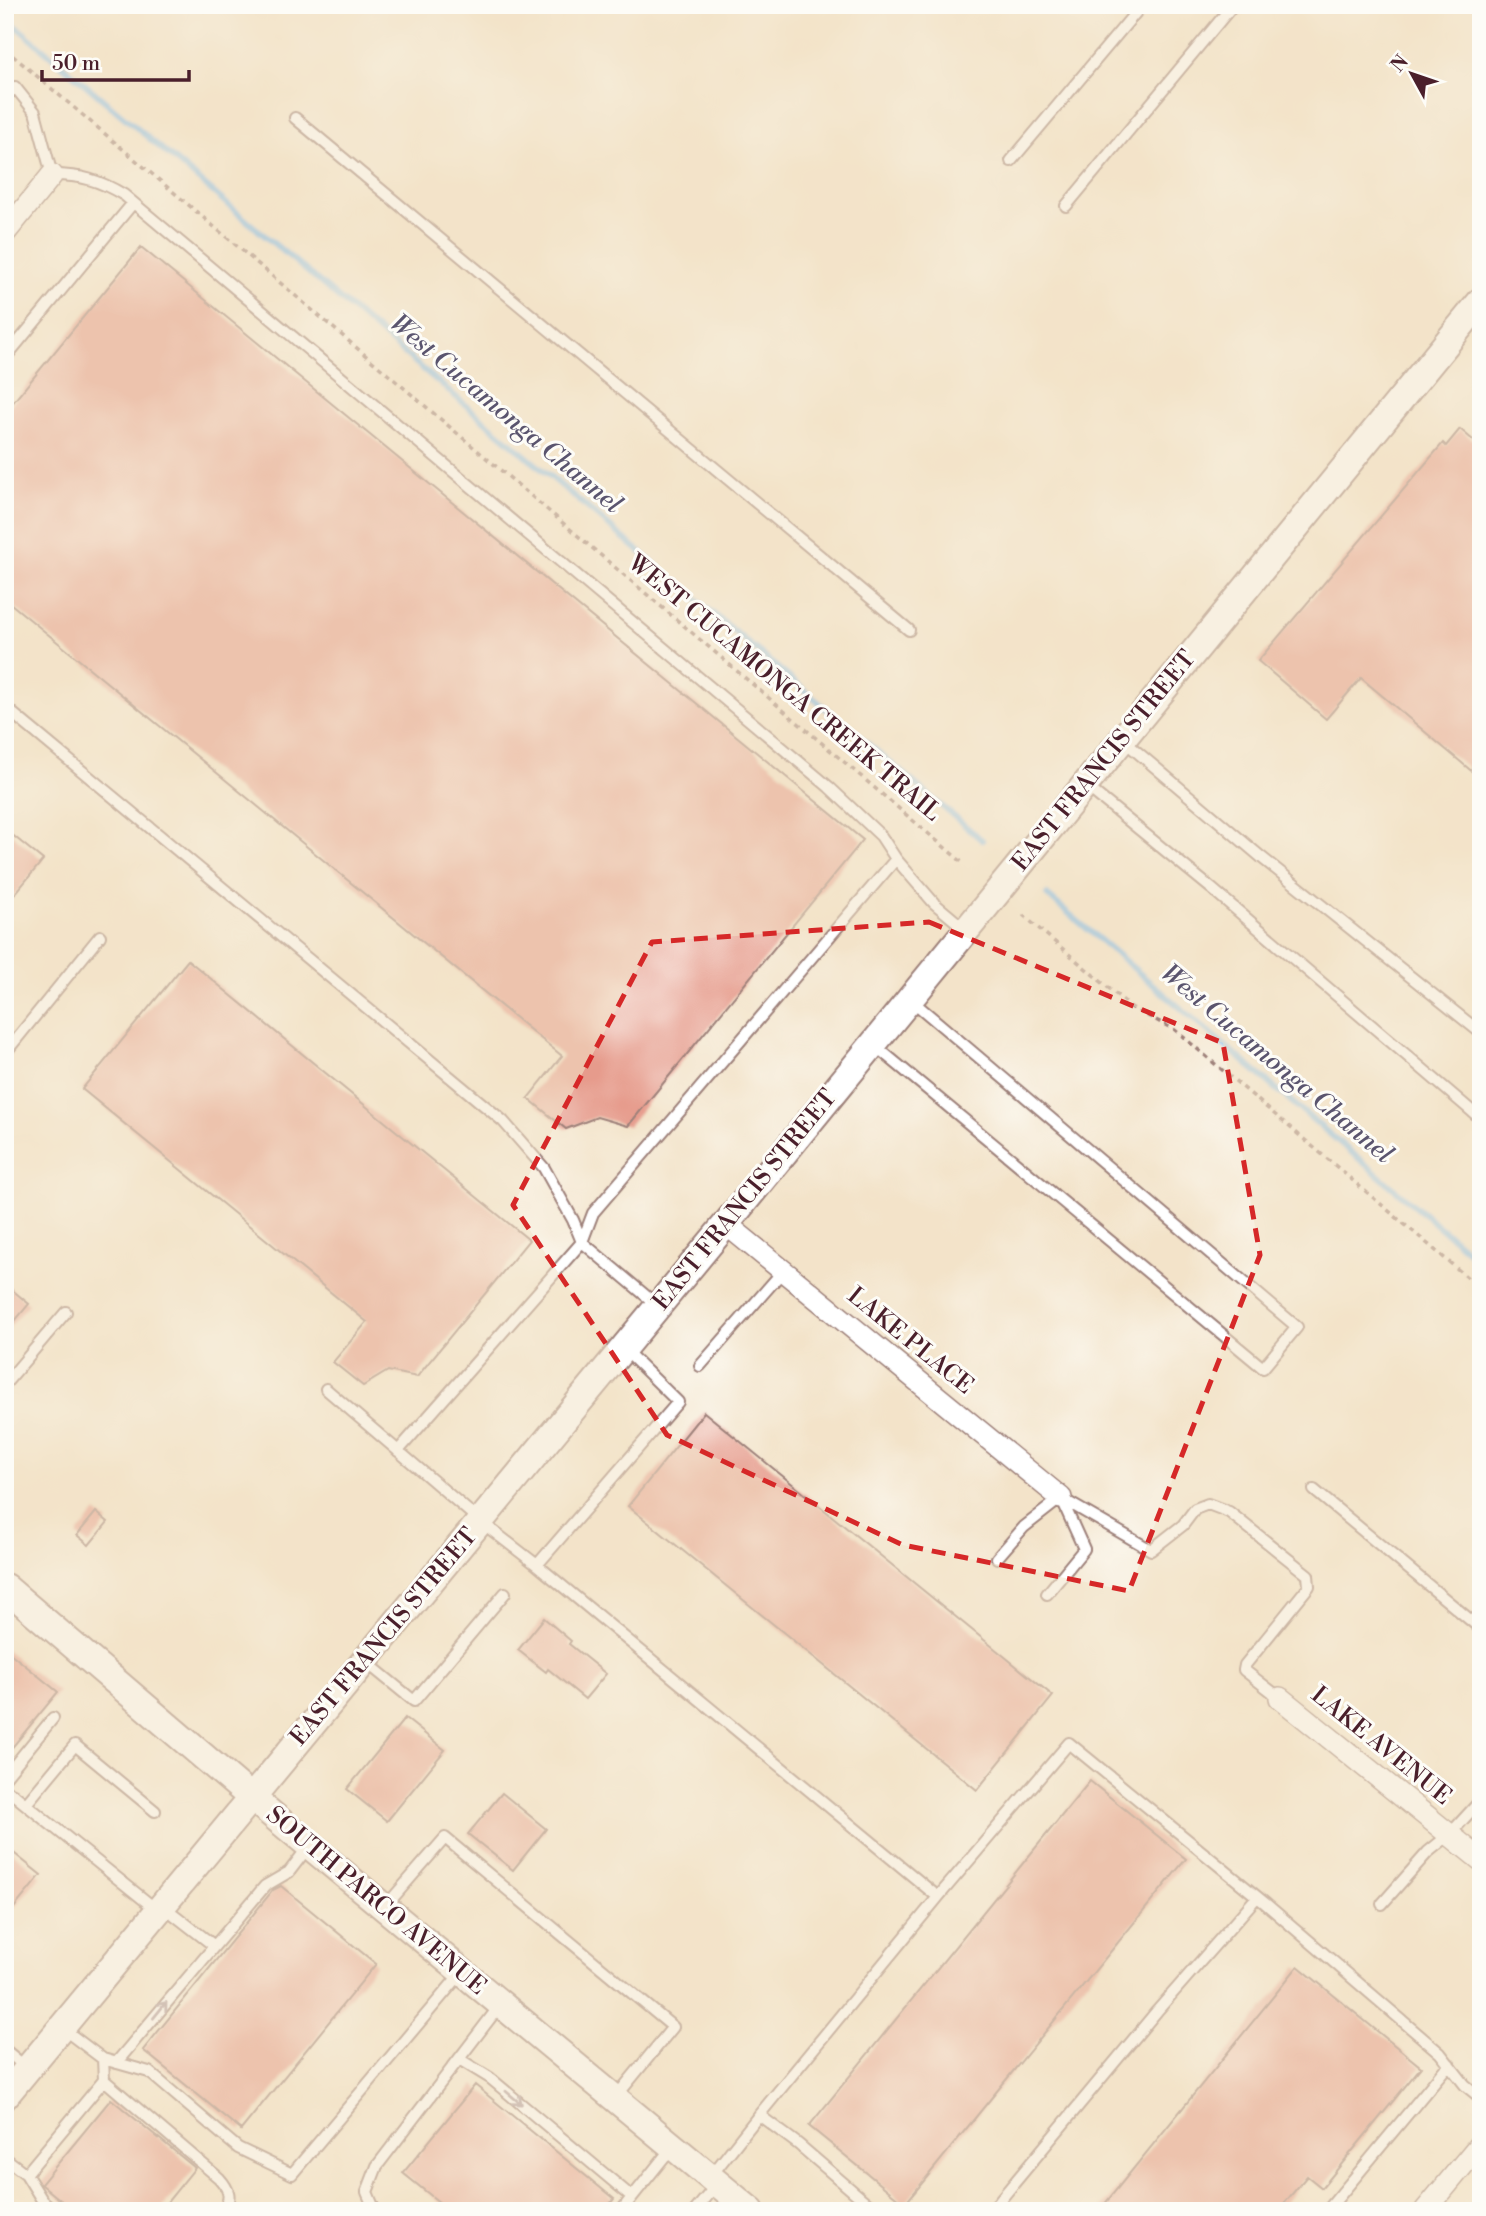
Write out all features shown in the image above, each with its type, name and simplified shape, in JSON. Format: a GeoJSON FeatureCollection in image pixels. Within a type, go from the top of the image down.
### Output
{"type":"FeatureCollection","features":[{"type":"Feature","properties":{"kind":"street"},"geometry":{"type":"LineString","coordinates":[[5,233],[52,175]]}},
{"type":"Feature","properties":{"kind":"street","name":"EAST FRANCIS STREET"},"geometry":{"type":"LineString","coordinates":[[5,2096],[726,1224],[1481,301]]}},
{"type":"Feature","properties":{"kind":"street","name":"LAKE PLACE"},"geometry":{"type":"LineString","coordinates":[[726,1224],[1061,1498]]}},
{"type":"Feature","properties":{"kind":"street","name":"SOUTH PARCO AVENUE"},"geometry":{"type":"LineString","coordinates":[[5,1587],[252,1798],[751,2211]]}},
{"type":"Feature","properties":{"kind":"street","name":"LAKE AVENUE"},"geometry":{"type":"LineString","coordinates":[[1280,1698],[1481,1860]]}},
{"type":"Feature","properties":{"kind":"street"},"geometry":{"type":"LineString","coordinates":[[1425,2211],[1481,2143]]}},
{"type":"Feature","properties":{"kind":"lane"},"geometry":{"type":"LineString","coordinates":[[1011,161],[1142,5]]}},
{"type":"Feature","properties":{"kind":"lane"},"geometry":{"type":"LineString","coordinates":[[1066,206],[1233,5]]}},
{"type":"Feature","properties":{"kind":"lane"},"geometry":{"type":"LineString","coordinates":[[5,79],[35,112],[52,175],[69,175],[102,182],[133,202],[829,787],[881,836],[896,859],[934,903],[966,930]]}},
{"type":"Feature","properties":{"kind":"lane"},"geometry":{"type":"LineString","coordinates":[[5,97],[15,87]]}},
{"type":"Feature","properties":{"kind":"lane"},"geometry":{"type":"LineString","coordinates":[[295,118],[909,630]]}},
{"type":"Feature","properties":{"kind":"lane"},"geometry":{"type":"LineString","coordinates":[[5,358],[133,202]]}},
{"type":"Feature","properties":{"kind":"lane"},"geometry":{"type":"LineString","coordinates":[[5,707],[503,1121],[544,1168],[582,1242],[658,1306]]}},
{"type":"Feature","properties":{"kind":"lane"},"geometry":{"type":"LineString","coordinates":[[1122,739],[1261,858],[1481,1033]]}},
{"type":"Feature","properties":{"kind":"lane"},"geometry":{"type":"LineString","coordinates":[[1085,785],[1211,888],[1481,1119]]}},
{"type":"Feature","properties":{"kind":"lane"},"geometry":{"type":"LineString","coordinates":[[398,1451],[582,1242],[593,1213],[896,859]]}},
{"type":"Feature","properties":{"kind":"lane"},"geometry":{"type":"LineString","coordinates":[[5,1053],[100,936]]}},
{"type":"Feature","properties":{"kind":"lane"},"geometry":{"type":"LineString","coordinates":[[873,1044],[1263,1368],[1297,1327],[910,999]]}},
{"type":"Feature","properties":{"kind":"lane"},"geometry":{"type":"LineString","coordinates":[[700,1366],[783,1270]]}},
{"type":"Feature","properties":{"kind":"lane"},"geometry":{"type":"LineString","coordinates":[[5,1384],[66,1312]]}},
{"type":"Feature","properties":{"kind":"lane"},"geometry":{"type":"LineString","coordinates":[[537,1565],[678,1402],[623,1348]]}},
{"type":"Feature","properties":{"kind":"lane"},"geometry":{"type":"LineString","coordinates":[[326,1389],[480,1521],[537,1565],[938,1897]]}},
{"type":"Feature","properties":{"kind":"lane"},"geometry":{"type":"LineString","coordinates":[[1314,1490],[1481,1629]]}},
{"type":"Feature","properties":{"kind":"lane"},"geometry":{"type":"LineString","coordinates":[[997,1558],[1024,1527],[1061,1498]]}},
{"type":"Feature","properties":{"kind":"lane"},"geometry":{"type":"LineString","coordinates":[[1047,1594],[1084,1549],[1061,1498]]}},
{"type":"Feature","properties":{"kind":"lane"},"geometry":{"type":"LineString","coordinates":[[1061,1498],[1151,1550],[1183,1525],[1195,1509],[1208,1504],[1229,1511],[1308,1575],[1308,1586],[1245,1665],[1244,1671],[1280,1698]]}},
{"type":"Feature","properties":{"kind":"lane"},"geometry":{"type":"LineString","coordinates":[[365,1661],[414,1701],[505,1593]]}},
{"type":"Feature","properties":{"kind":"lane"},"geometry":{"type":"LineString","coordinates":[[5,1777],[53,1718]]}},
{"type":"Feature","properties":{"kind":"lane"},"geometry":{"type":"LineString","coordinates":[[695,2211],[759,2115],[1069,1743],[1257,1897],[1440,2053],[1465,2085],[1481,2098]]}},
{"type":"Feature","properties":{"kind":"lane"},"geometry":{"type":"LineString","coordinates":[[26,1804],[75,1745],[155,1811]]}},
{"type":"Feature","properties":{"kind":"lane"},"geometry":{"type":"LineString","coordinates":[[5,1790],[160,1908],[214,1945]]}},
{"type":"Feature","properties":{"kind":"lane"},"geometry":{"type":"LineString","coordinates":[[1382,1904],[1428,1852],[1449,1835],[1481,1800]]}},
{"type":"Feature","properties":{"kind":"lane"},"geometry":{"type":"LineString","coordinates":[[385,1908],[445,1838],[530,1907],[673,2027],[615,2098]]}},
{"type":"Feature","properties":{"kind":"lane"},"geometry":{"type":"LineString","coordinates":[[116,2063],[265,1886],[289,1872],[310,1846]]}},
{"type":"Feature","properties":{"kind":"lane"},"geometry":{"type":"LineString","coordinates":[[991,2211],[1157,2011],[1257,1897]]}},
{"type":"Feature","properties":{"kind":"lane"},"geometry":{"type":"LineString","coordinates":[[62,2027],[103,2059],[149,2072],[238,2148],[292,2174],[462,1972]]}},
{"type":"Feature","properties":{"kind":"lane"},"geometry":{"type":"LineString","coordinates":[[375,2211],[367,2192],[377,2166],[502,2004]]}},
{"type":"Feature","properties":{"kind":"lane"},"geometry":{"type":"LineString","coordinates":[[5,2050],[28,2069]]}},
{"type":"Feature","properties":{"kind":"lane"},"geometry":{"type":"LineString","coordinates":[[26,2174],[104,2080],[103,2059]]}},
{"type":"Feature","properties":{"kind":"lane"},"geometry":{"type":"LineString","coordinates":[[459,2059],[490,2078],[632,2197]]}},
{"type":"Feature","properties":{"kind":"lane"},"geometry":{"type":"LineString","coordinates":[[1327,2211],[1449,2064]]}},
{"type":"Feature","properties":{"kind":"lane"},"geometry":{"type":"LineString","coordinates":[[104,2080],[219,2178],[228,2188],[230,2197],[222,2211]]}},
{"type":"Feature","properties":{"kind":"lane"},"geometry":{"type":"LineString","coordinates":[[759,2115],[798,2144],[876,2211]]}},
{"type":"Feature","properties":{"kind":"lane"},"geometry":{"type":"LineString","coordinates":[[621,2211],[673,2146]]}},
{"type":"Feature","properties":{"kind":"lane"},"geometry":{"type":"LineString","coordinates":[[5,2158],[26,2174],[43,2200],[55,2211]]}},
{"type":"Feature","properties":{"kind":"path","name":"WEST CUCAMONGA CREEK TRAIL"},"geometry":{"type":"LineString","coordinates":[[5,49],[963,863]]}},
{"type":"Feature","properties":{"kind":"path"},"geometry":{"type":"LineString","coordinates":[[1023,915],[1131,1007],[1175,1030],[1481,1289]]}},
{"type":"Feature","properties":{"kind":"highlighted area"},"geometry":{"type":"Polygon","coordinates":[[[929,922],[1223,1043],[1260,1255],[1129,1591],[903,1545],[667,1435],[513,1205],[652,942],[929,922]]]}},
{"type":"Feature","properties":{"kind":"building"},"geometry":{"type":"Polygon","coordinates":[[[141,247],[863,840],[628,1126],[597,1117],[566,1129],[528,1098],[562,1056],[5,599],[5,412],[141,247]]]}},
{"type":"Feature","properties":{"kind":"building"},"geometry":{"type":"Polygon","coordinates":[[[1460,429],[1481,447],[1481,779],[1361,678],[1326,719],[1258,661],[1443,443],[1446,446],[1460,429]]]}},
{"type":"Feature","properties":{"kind":"building"},"geometry":{"type":"Polygon","coordinates":[[[5,829],[43,860],[5,906],[5,829]]]}},
{"type":"Feature","properties":{"kind":"building"},"geometry":{"type":"Polygon","coordinates":[[[188,960],[529,1240],[417,1377],[388,1371],[363,1386],[333,1362],[367,1322],[82,1089],[188,960]]]}},
{"type":"Feature","properties":{"kind":"building"},"geometry":{"type":"Polygon","coordinates":[[[5,1284],[29,1304],[5,1333],[5,1284]]]}},
{"type":"Feature","properties":{"kind":"building"},"geometry":{"type":"Polygon","coordinates":[[[704,1412],[1053,1696],[977,1790],[628,1506],[704,1412]]]}},
{"type":"Feature","properties":{"kind":"building"},"geometry":{"type":"Polygon","coordinates":[[[96,1512],[108,1522],[89,1545],[77,1535],[96,1512]]]}},
{"type":"Feature","properties":{"kind":"building"},"geometry":{"type":"Polygon","coordinates":[[[544,1618],[571,1641],[569,1644],[606,1674],[585,1699],[548,1669],[546,1672],[518,1650],[544,1618]]]}},
{"type":"Feature","properties":{"kind":"building"},"geometry":{"type":"Polygon","coordinates":[[[5,1649],[58,1692],[5,1756],[5,1649]]]}},
{"type":"Feature","properties":{"kind":"building"},"geometry":{"type":"Polygon","coordinates":[[[405,1718],[445,1750],[387,1821],[347,1789],[405,1718]]]}},
{"type":"Feature","properties":{"kind":"building"},"geometry":{"type":"Polygon","coordinates":[[[1090,1781],[1186,1859],[905,2204],[809,2126],[1090,1781]]]}},
{"type":"Feature","properties":{"kind":"building"},"geometry":{"type":"Polygon","coordinates":[[[502,1793],[546,1829],[513,1870],[468,1834],[502,1793]]]}},
{"type":"Feature","properties":{"kind":"building"},"geometry":{"type":"Polygon","coordinates":[[[5,1846],[41,1875],[5,1919],[5,1846]]]}},
{"type":"Feature","properties":{"kind":"building"},"geometry":{"type":"Polygon","coordinates":[[[281,1886],[376,1964],[241,2130],[143,2050],[273,1890],[281,1886]]]}},
{"type":"Feature","properties":{"kind":"building"},"geometry":{"type":"Polygon","coordinates":[[[1298,1966],[1421,2067],[1322,2188],[1307,2176],[1278,2211],[1099,2211],[1298,1966]]]}},
{"type":"Feature","properties":{"kind":"building"},"geometry":{"type":"Polygon","coordinates":[[[475,2085],[614,2199],[604,2211],[450,2211],[403,2173],[475,2085]]]}},
{"type":"Feature","properties":{"kind":"building"},"geometry":{"type":"Polygon","coordinates":[[[111,2099],[195,2168],[160,2211],[74,2211],[41,2184],[111,2099]]]}},
{"type":"Feature","properties":{"kind":"waterway","name":"West Cucamonga Channel"},"geometry":{"type":"LineString","coordinates":[[5,17],[982,840]]}},
{"type":"Feature","properties":{"kind":"waterway","name":"West Cucamonga Channel"},"geometry":{"type":"LineString","coordinates":[[1047,895],[1481,1262]]}}]}
